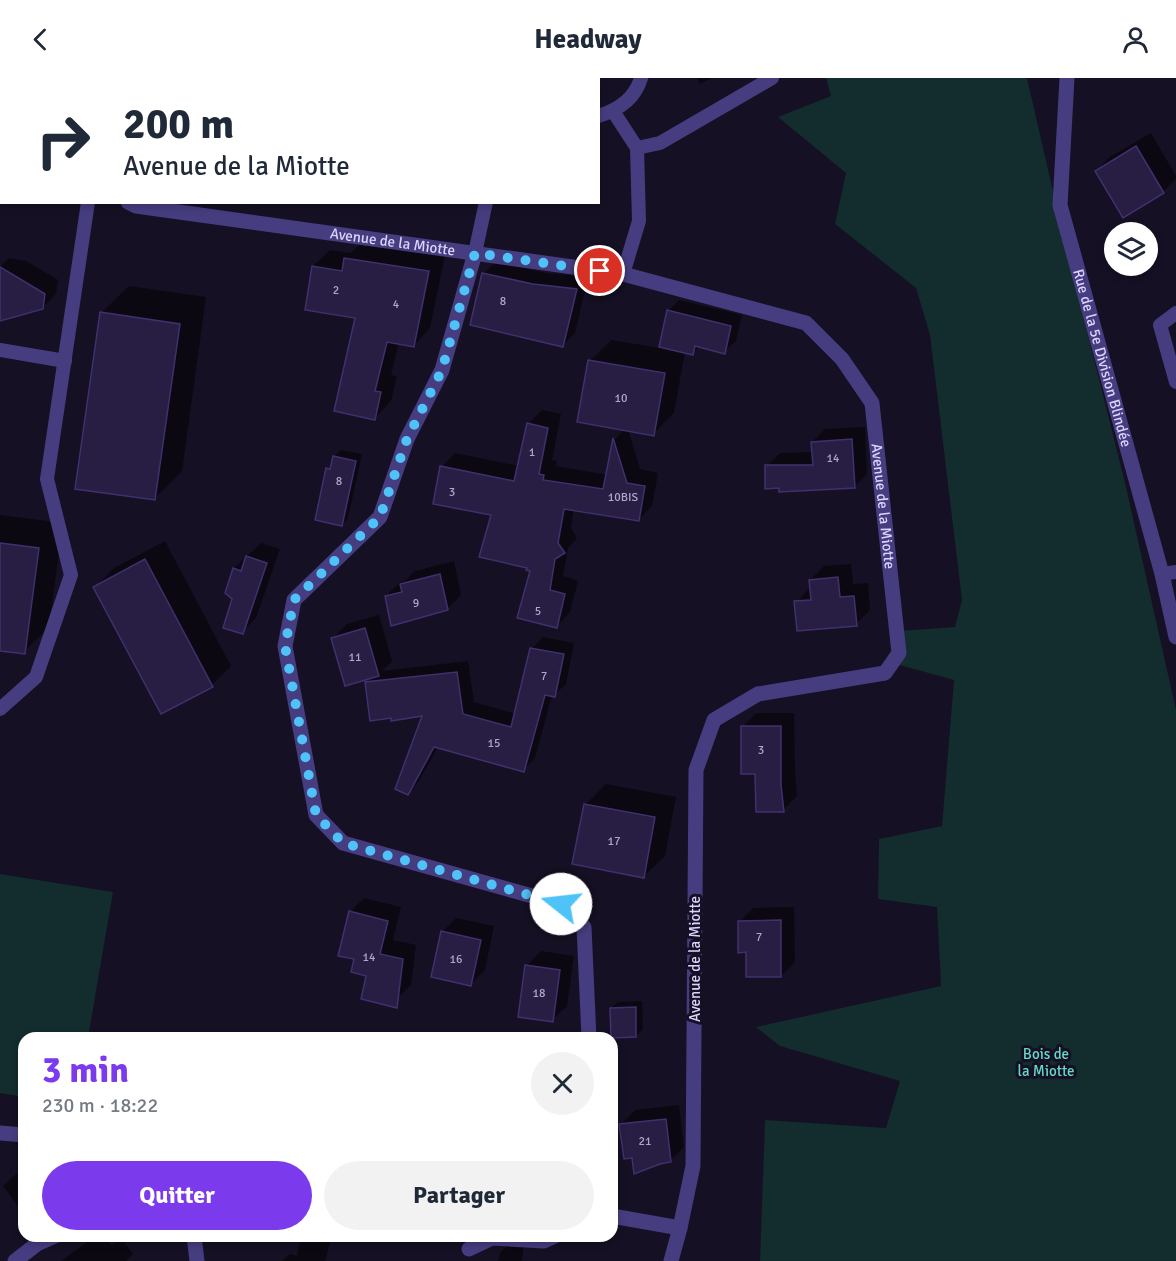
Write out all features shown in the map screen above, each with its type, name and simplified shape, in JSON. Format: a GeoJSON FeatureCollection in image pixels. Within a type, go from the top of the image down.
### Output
{"type":"FeatureCollection","features":[{"type":"Feature","properties":{"kind":"street","name":"Rue de la 5e Division Blindée"},"geometry":{"type":"LineString","coordinates":[[1067,78],[1060,205],[1169,573],[1176,637]]}},
{"type":"Feature","properties":{"kind":"street","name":"Avenue de la Miotte"},"geometry":{"type":"LineString","coordinates":[[132,204],[622,274],[806,323],[842,359],[872,403],[899,653],[885,673],[759,694],[714,720],[696,770],[693,1166],[671,1261]]}},
{"type":"Feature","properties":{"kind":"street"},"geometry":{"type":"LineString","coordinates":[[475,253],[442,370],[407,439],[380,517],[294,600],[285,646],[316,815],[343,843],[561,904],[584,927],[589,1032]]}},
{"type":"Feature","properties":{"kind":"street"},"geometry":{"type":"LineString","coordinates":[[0,1133],[18,1134]]}},
{"type":"Feature","properties":{"kind":"street"},"geometry":{"type":"LineString","coordinates":[[618,1217],[680,1228]]}},
{"type":"Feature","properties":{"kind":"street"},"geometry":{"type":"LineString","coordinates":[[15,1261],[42,1242]]}},
{"type":"Feature","properties":{"kind":"street"},"geometry":{"type":"LineString","coordinates":[[195,1242],[197,1261]]}},
{"type":"Feature","properties":{"kind":"street"},"geometry":{"type":"LineString","coordinates":[[469,1249],[484,1242]]}},
{"type":"Feature","properties":{"kind":"lane"},"geometry":{"type":"LineString","coordinates":[[600,115],[613,111],[629,100],[640,84],[641,78]]}},
{"type":"Feature","properties":{"kind":"lane"},"geometry":{"type":"LineString","coordinates":[[637,148],[660,143],[772,78]]}},
{"type":"Feature","properties":{"kind":"lane"},"geometry":{"type":"LineString","coordinates":[[613,111],[637,148],[639,221],[622,274]]}},
{"type":"Feature","properties":{"kind":"lane"},"geometry":{"type":"LineString","coordinates":[[0,709],[36,677],[71,574],[47,479],[88,204]]}},
{"type":"Feature","properties":{"kind":"lane"},"geometry":{"type":"LineString","coordinates":[[475,253],[486,204]]}},
{"type":"Feature","properties":{"kind":"lane"},"geometry":{"type":"LineString","coordinates":[[1176,313],[1160,325],[1176,382]]}},
{"type":"Feature","properties":{"kind":"lane"},"geometry":{"type":"LineString","coordinates":[[0,350],[64,361]]}},
{"type":"Feature","properties":{"kind":"green space","name":"Bois de la Miotte"},"geometry":{"type":"Polygon","coordinates":[[[826,78],[1027,78],[1063,235],[1126,487],[1176,710],[1176,1261],[760,1261],[765,1120],[886,1128],[900,1081],[780,1046],[756,1027],[941,986],[937,907],[878,899],[879,839],[942,826],[954,680],[896,664],[899,631],[955,627],[962,600],[930,335],[916,288],[835,224],[846,173],[778,117],[831,96],[826,78]]]}},
{"type":"Feature","properties":{"kind":"green space"},"geometry":{"type":"Polygon","coordinates":[[[0,874],[113,892],[89,1032],[18,1032],[18,1096],[0,1093],[0,874]]]}},
{"type":"Feature","properties":{"kind":"building"},"geometry":{"type":"Polygon","coordinates":[[[1136,146],[1164,193],[1123,218],[1095,171],[1136,146]]]}},
{"type":"Feature","properties":{"kind":"building"},"geometry":{"type":"Polygon","coordinates":[[[344,258],[429,271],[414,347],[387,342],[375,391],[381,392],[375,420],[334,411],[355,318],[305,310],[312,266],[342,271],[344,258]]]}},
{"type":"Feature","properties":{"kind":"building"},"geometry":{"type":"Polygon","coordinates":[[[0,267],[45,294],[43,309],[0,321],[0,267]]]}},
{"type":"Feature","properties":{"kind":"building"},"geometry":{"type":"Polygon","coordinates":[[[482,273],[533,284],[577,289],[563,347],[470,325],[482,273]]]}},
{"type":"Feature","properties":{"kind":"building"},"geometry":{"type":"Polygon","coordinates":[[[667,310],[731,326],[725,354],[695,346],[693,355],[659,347],[667,310]]]}},
{"type":"Feature","properties":{"kind":"building"},"geometry":{"type":"Polygon","coordinates":[[[100,312],[180,324],[155,500],[75,489],[100,312]]]}},
{"type":"Feature","properties":{"kind":"building"},"geometry":{"type":"Polygon","coordinates":[[[588,360],[665,373],[654,436],[577,422],[588,360]]]}},
{"type":"Feature","properties":{"kind":"building"},"geometry":{"type":"Polygon","coordinates":[[[527,423],[548,428],[539,474],[544,475],[543,480],[603,489],[613,438],[627,483],[645,486],[639,521],[564,509],[558,543],[565,553],[555,559],[550,590],[565,594],[557,628],[517,618],[530,571],[526,570],[527,568],[479,557],[491,515],[433,504],[440,466],[514,481],[527,423]]]}},
{"type":"Feature","properties":{"kind":"building"},"geometry":{"type":"Polygon","coordinates":[[[852,439],[855,488],[779,492],[779,488],[765,489],[765,465],[813,465],[811,442],[852,439]]]}},
{"type":"Feature","properties":{"kind":"building"},"geometry":{"type":"Polygon","coordinates":[[[333,456],[356,461],[342,526],[315,520],[326,468],[330,469],[333,456]]]}},
{"type":"Feature","properties":{"kind":"building"},"geometry":{"type":"Polygon","coordinates":[[[0,543],[39,548],[25,654],[0,651],[0,543]]]}},
{"type":"Feature","properties":{"kind":"building"},"geometry":{"type":"Polygon","coordinates":[[[246,556],[267,563],[243,634],[223,628],[232,599],[225,593],[233,568],[241,571],[246,556]]]}},
{"type":"Feature","properties":{"kind":"building"},"geometry":{"type":"Polygon","coordinates":[[[145,559],[213,687],[161,714],[93,587],[145,559]]]}},
{"type":"Feature","properties":{"kind":"building"},"geometry":{"type":"Polygon","coordinates":[[[440,574],[448,610],[391,626],[385,596],[402,592],[400,584],[440,574]]]}},
{"type":"Feature","properties":{"kind":"building"},"geometry":{"type":"Polygon","coordinates":[[[838,577],[840,597],[854,596],[857,626],[797,631],[794,601],[811,600],[809,580],[838,577]]]}},
{"type":"Feature","properties":{"kind":"building"},"geometry":{"type":"Polygon","coordinates":[[[365,628],[379,676],[345,686],[331,638],[365,628]]]}},
{"type":"Feature","properties":{"kind":"building"},"geometry":{"type":"Polygon","coordinates":[[[530,648],[564,654],[555,697],[545,695],[524,772],[434,747],[408,795],[395,789],[422,716],[391,721],[391,718],[370,721],[365,682],[457,672],[463,714],[511,727],[530,648]]]}},
{"type":"Feature","properties":{"kind":"building"},"geometry":{"type":"Polygon","coordinates":[[[741,726],[781,726],[781,785],[784,812],[756,812],[755,774],[741,774],[741,726]]]}},
{"type":"Feature","properties":{"kind":"building"},"geometry":{"type":"Polygon","coordinates":[[[584,804],[655,817],[644,878],[572,864],[584,804]]]}},
{"type":"Feature","properties":{"kind":"building"},"geometry":{"type":"Polygon","coordinates":[[[349,911],[388,921],[380,954],[403,959],[397,1008],[361,999],[366,976],[351,972],[354,959],[338,956],[349,911]]]}},
{"type":"Feature","properties":{"kind":"building"},"geometry":{"type":"Polygon","coordinates":[[[781,920],[781,977],[746,977],[746,952],[738,953],[738,921],[781,920]]]}},
{"type":"Feature","properties":{"kind":"building"},"geometry":{"type":"Polygon","coordinates":[[[441,931],[481,940],[471,986],[431,977],[441,931]]]}},
{"type":"Feature","properties":{"kind":"building"},"geometry":{"type":"Polygon","coordinates":[[[525,965],[560,970],[553,1022],[518,1017],[525,965]]]}},
{"type":"Feature","properties":{"kind":"building"},"geometry":{"type":"Polygon","coordinates":[[[636,1007],[636,1037],[618,1038],[618,1032],[611,1032],[610,1008],[636,1007]]]}},
{"type":"Feature","properties":{"kind":"building"},"geometry":{"type":"Polygon","coordinates":[[[666,1119],[671,1162],[634,1174],[632,1158],[624,1159],[619,1124],[666,1119]]]}},
{"type":"Feature","properties":{"kind":"route"},"geometry":{"type":"LineString","coordinates":[[561,904],[343,843],[316,815],[285,646],[294,600],[380,517],[407,439],[442,370],[475,253],[600,271]]}}]}
